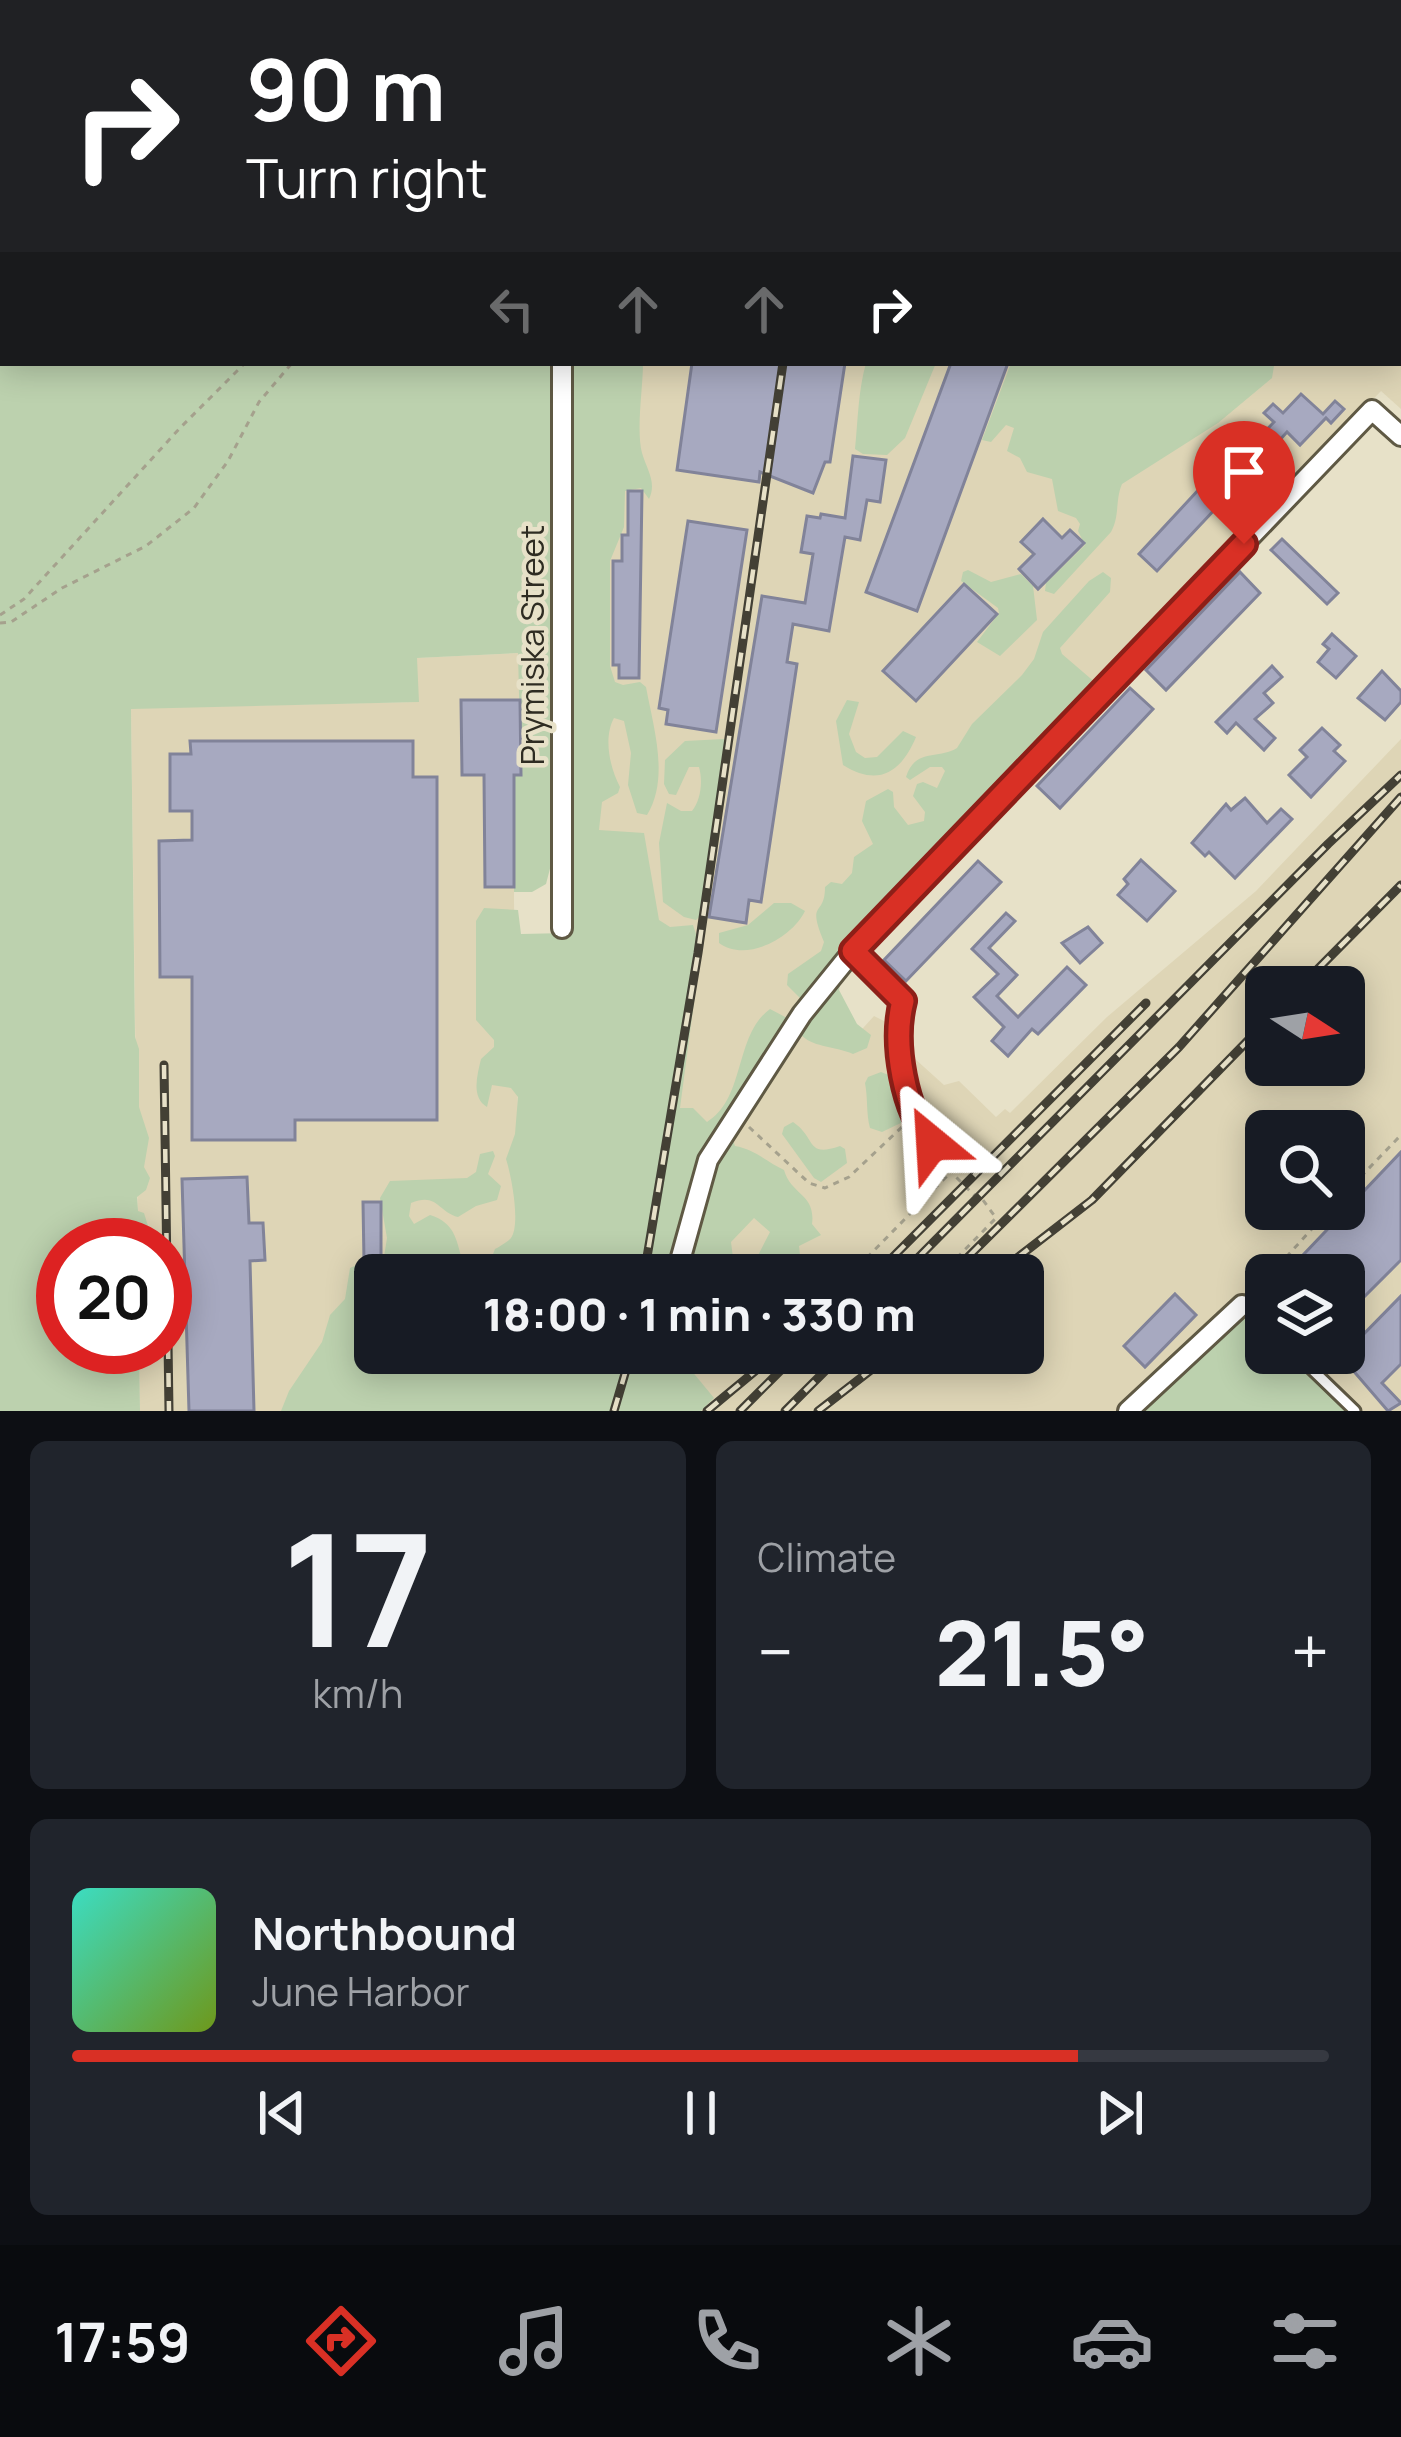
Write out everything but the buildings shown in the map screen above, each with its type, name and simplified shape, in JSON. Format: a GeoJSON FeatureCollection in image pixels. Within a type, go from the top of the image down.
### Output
{"type":"FeatureCollection","features":[{"type":"Feature","properties":{"kind":"street","name":"Prymiska Street"},"geometry":{"type":"LineString","coordinates":[[562,366],[562,928]]}},
{"type":"Feature","properties":{"kind":"street"},"geometry":{"type":"LineString","coordinates":[[681,1254],[701,1174],[802,1014],[853,951],[1372,410],[1401,436]]}},
{"type":"Feature","properties":{"kind":"street"},"geometry":{"type":"LineString","coordinates":[[1128,1411],[1243,1304]]}},
{"type":"Feature","properties":{"kind":"lane"},"geometry":{"type":"LineString","coordinates":[[853,951],[903,1001],[898,1019],[913,1116],[950,1166]]}},
{"type":"Feature","properties":{"kind":"lane"},"geometry":{"type":"LineString","coordinates":[[1316,1374],[1355,1411]]}},
{"type":"Feature","properties":{"kind":"path"},"geometry":{"type":"LineString","coordinates":[[0,615],[24,599],[242,366]]}},
{"type":"Feature","properties":{"kind":"path"},"geometry":{"type":"LineString","coordinates":[[0,623],[10,622],[62,588],[146,546],[194,508],[228,461],[259,402],[289,366]]}},
{"type":"Feature","properties":{"kind":"path"},"geometry":{"type":"LineString","coordinates":[[738,1112],[754,1134],[809,1184],[825,1188],[849,1178],[913,1116]]}},
{"type":"Feature","properties":{"kind":"path"},"geometry":{"type":"LineString","coordinates":[[1365,1172],[1401,1135]]}},
{"type":"Feature","properties":{"kind":"path"},"geometry":{"type":"LineString","coordinates":[[869,1254],[950,1166],[996,1218],[961,1254]]}},
{"type":"Feature","properties":{"kind":"path"},"geometry":{"type":"LineString","coordinates":[[1289,1254],[1311,1230]]}},
{"type":"Feature","properties":{"kind":"shaded area"},"geometry":{"type":"Polygon","coordinates":[[[602,366],[1401,366],[1401,409],[1381,391],[848,948],[717,1135],[677,1127],[691,1008],[651,1254],[642,1254],[650,936],[599,832],[602,366]]]}},
{"type":"Feature","properties":{"kind":"shaded area"},"geometry":{"type":"Polygon","coordinates":[[[519,653],[521,775],[514,776],[514,903],[521,1254],[354,1254],[354,1292],[293,1411],[140,1411],[139,1374],[192,1374],[192,1218],[138,1218],[131,708],[418,702],[416,658],[519,653]]]}},
{"type":"Feature","properties":{"kind":"shaded area"},"geometry":{"type":"Polygon","coordinates":[[[1401,739],[1401,1411],[1363,1411],[1325,1374],[1365,1374],[1365,1254],[1245,1254],[1245,1298],[1121,1411],[701,1411],[713,1398],[694,1374],[1044,1374],[1044,1254],[686,1254],[704,1175],[806,1017],[843,1050],[874,1016],[896,1027],[904,1049],[944,1085],[959,1081],[996,1117],[1005,1109],[1010,1113],[1107,1017],[1256,891],[1401,739]]]}},
{"type":"Feature","properties":{"kind":"green space"},"geometry":{"type":"Polygon","coordinates":[[[0,366],[557,366],[553,857],[546,884],[532,892],[514,892],[514,775],[521,774],[518,653],[417,658],[419,702],[131,709],[135,1037],[139,1107],[149,1138],[144,1167],[150,1178],[137,1197],[138,1211],[146,1218],[36,1218],[36,1374],[139,1374],[140,1411],[0,1411],[0,366]]]}},
{"type":"Feature","properties":{"kind":"green space"},"geometry":{"type":"Polygon","coordinates":[[[568,366],[643,366],[640,444],[652,487],[649,499],[641,488],[625,491],[624,527],[610,561],[610,666],[615,682],[640,682],[646,687],[658,752],[658,785],[647,815],[637,813],[628,785],[631,753],[624,721],[614,718],[609,753],[620,787],[602,802],[599,830],[644,833],[659,920],[670,927],[693,925],[697,937],[644,1254],[493,1254],[514,1231],[506,1159],[515,1134],[518,1097],[511,1088],[492,1085],[487,1107],[477,1092],[481,1059],[494,1047],[494,1040],[476,1020],[476,921],[484,908],[518,910],[521,934],[567,933],[568,366]]]}},
{"type":"Feature","properties":{"kind":"green space"},"geometry":{"type":"Polygon","coordinates":[[[865,366],[935,366],[905,438],[887,455],[855,449],[865,366]]]}},
{"type":"Feature","properties":{"kind":"green space"},"geometry":{"type":"Polygon","coordinates":[[[1010,366],[1274,366],[1272,378],[1218,423],[1122,484],[1111,532],[1054,594],[1045,591],[1046,583],[1085,545],[1080,524],[1058,511],[1052,479],[1027,472],[1020,458],[1007,451],[1014,428],[1006,425],[991,442],[982,440],[1010,366]]]}},
{"type":"Feature","properties":{"kind":"green space"},"geometry":{"type":"Polygon","coordinates":[[[968,570],[991,582],[1021,574],[1033,586],[1037,620],[1000,656],[977,642],[999,613],[961,581],[968,570]]]}},
{"type":"Feature","properties":{"kind":"green space"},"geometry":{"type":"Polygon","coordinates":[[[1103,572],[1111,578],[1110,592],[1060,648],[1097,684],[842,974],[839,990],[857,1024],[871,1035],[867,1048],[853,1054],[797,1038],[731,1135],[735,1146],[784,1170],[807,1200],[812,1224],[821,1235],[799,1246],[800,1254],[759,1254],[770,1232],[754,1218],[731,1242],[732,1254],[651,1254],[702,942],[680,1108],[693,1108],[707,1122],[728,1098],[759,1020],[770,1009],[789,1019],[802,1000],[787,985],[788,974],[821,951],[824,942],[816,914],[825,887],[831,882],[842,884],[852,873],[854,857],[873,844],[862,821],[866,801],[888,789],[908,825],[924,821],[925,812],[913,796],[917,784],[937,788],[945,771],[930,767],[910,780],[906,777],[910,768],[921,758],[957,748],[972,724],[1022,675],[1034,659],[1043,632],[1103,572]]]}},
{"type":"Feature","properties":{"kind":"green space"},"geometry":{"type":"Polygon","coordinates":[[[847,700],[859,702],[849,734],[856,752],[865,758],[877,757],[903,731],[916,737],[903,760],[887,773],[867,775],[843,765],[836,721],[847,700]]]}},
{"type":"Feature","properties":{"kind":"green space"},"geometry":{"type":"Polygon","coordinates":[[[724,739],[726,753],[703,913],[696,920],[663,902],[659,843],[667,803],[692,811],[699,796],[700,772],[699,767],[689,767],[676,795],[669,794],[664,784],[665,760],[685,741],[724,739]]]}},
{"type":"Feature","properties":{"kind":"green space"},"geometry":{"type":"Polygon","coordinates":[[[774,903],[791,903],[805,911],[790,930],[767,945],[742,950],[719,943],[719,933],[748,925],[774,903]]]}},
{"type":"Feature","properties":{"kind":"green space"},"geometry":{"type":"Polygon","coordinates":[[[881,1072],[898,1079],[907,1113],[905,1121],[882,1132],[870,1128],[865,1083],[881,1072]]]}},
{"type":"Feature","properties":{"kind":"green space"},"geometry":{"type":"Polygon","coordinates":[[[793,1122],[816,1148],[845,1149],[847,1163],[821,1182],[814,1178],[782,1134],[793,1122]]]}},
{"type":"Feature","properties":{"kind":"green space"},"geometry":{"type":"Polygon","coordinates":[[[493,1151],[488,1174],[501,1186],[497,1200],[458,1217],[432,1201],[411,1203],[409,1216],[414,1224],[430,1215],[453,1232],[460,1254],[384,1254],[387,1238],[380,1198],[390,1181],[467,1178],[476,1172],[480,1154],[493,1151]]]}},
{"type":"Feature","properties":{"kind":"green space"},"geometry":{"type":"Polygon","coordinates":[[[354,1266],[354,1374],[621,1374],[610,1411],[281,1411],[322,1342],[330,1315],[345,1299],[354,1266]]]}},
{"type":"Feature","properties":{"kind":"green space"},"geometry":{"type":"Polygon","coordinates":[[[1241,1315],[1245,1318],[1245,1374],[1308,1374],[1346,1411],[1134,1411],[1241,1315]]]}},
{"type":"Feature","properties":{"kind":"green space"},"geometry":{"type":"Polygon","coordinates":[[[629,1374],[694,1374],[714,1398],[701,1411],[618,1411],[629,1374]]]}},
{"type":"Feature","properties":{"kind":"railway"},"geometry":{"type":"LineString","coordinates":[[648,1254],[698,953],[783,366]]}},
{"type":"Feature","properties":{"kind":"railway"},"geometry":{"type":"LineString","coordinates":[[922,1254],[1401,775]]}},
{"type":"Feature","properties":{"kind":"railway"},"geometry":{"type":"LineString","coordinates":[[971,1254],[1179,1047],[1401,797]]}},
{"type":"Feature","properties":{"kind":"railway"},"geometry":{"type":"LineString","coordinates":[[1321,966],[1401,885]]}},
{"type":"Feature","properties":{"kind":"railway"},"geometry":{"type":"LineString","coordinates":[[896,1254],[1146,1003]]}},
{"type":"Feature","properties":{"kind":"railway"},"geometry":{"type":"LineString","coordinates":[[1022,1254],[1092,1200],[1245,1043]]}},
{"type":"Feature","properties":{"kind":"railway"},"geometry":{"type":"LineString","coordinates":[[164,1065],[169,1411]]}},
{"type":"Feature","properties":{"kind":"railway"},"geometry":{"type":"LineString","coordinates":[[614,1411],[625,1374]]}},
{"type":"Feature","properties":{"kind":"railway"},"geometry":{"type":"LineString","coordinates":[[707,1411],[752,1374]]}},
{"type":"Feature","properties":{"kind":"railway"},"geometry":{"type":"LineString","coordinates":[[740,1411],[777,1374]]}},
{"type":"Feature","properties":{"kind":"railway"},"geometry":{"type":"LineString","coordinates":[[785,1411],[822,1374]]}},
{"type":"Feature","properties":{"kind":"railway"},"geometry":{"type":"LineString","coordinates":[[818,1411],[866,1374]]}},
{"type":"Feature","properties":{"kind":"route"},"geometry":{"type":"LineString","coordinates":[[932,1143],[916,1124],[906,1091],[898,1019],[903,1001],[853,951],[1244,544]]}}]}
